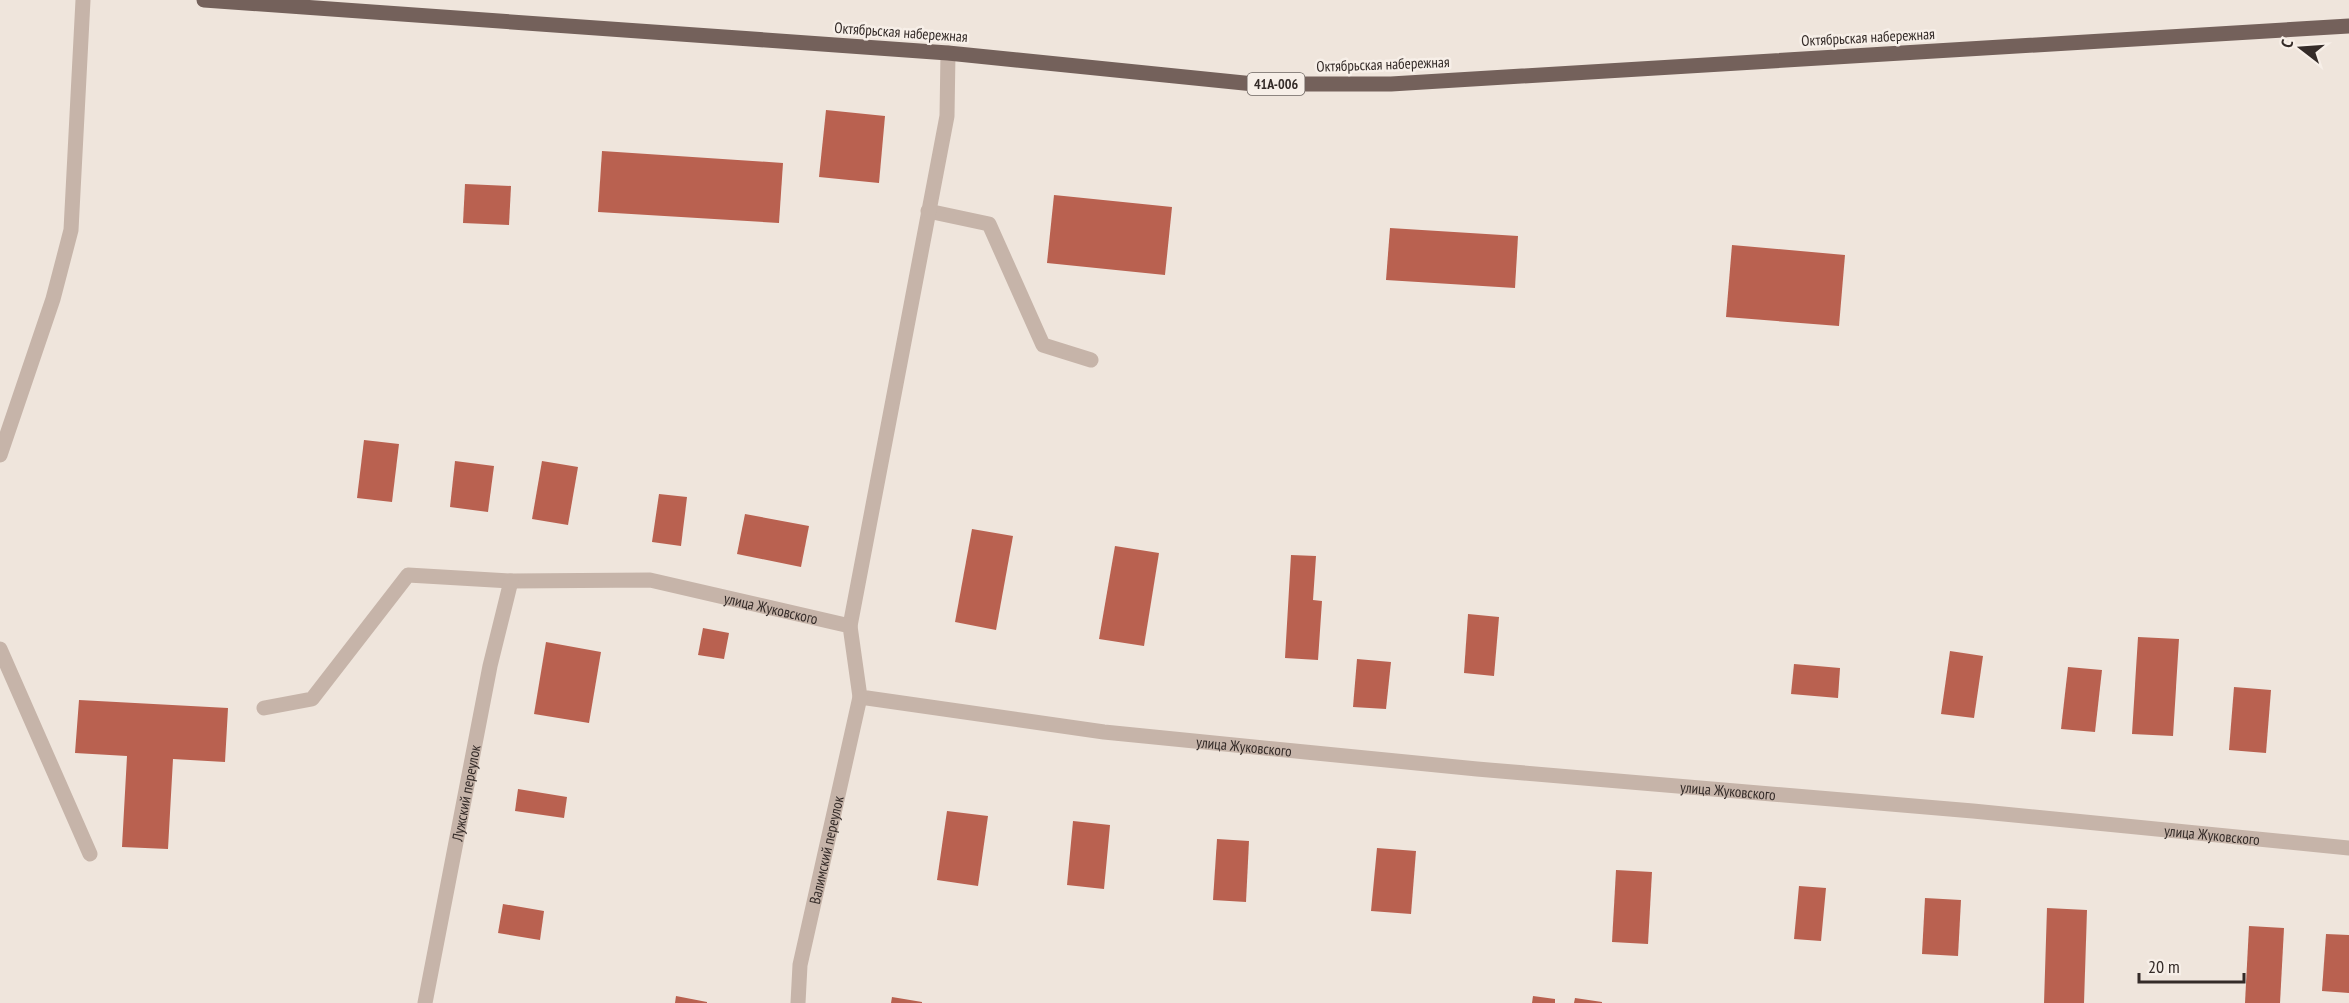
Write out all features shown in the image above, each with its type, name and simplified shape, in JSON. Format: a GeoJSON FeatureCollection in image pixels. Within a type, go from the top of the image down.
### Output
{"type":"FeatureCollection","features":[{"type":"Feature","properties":{"kind":"main road","name":"Октябрьская набережная"},"geometry":{"type":"LineString","coordinates":[[204,0],[948,53],[1254,84],[1391,84],[2349,26]]}},
{"type":"Feature","properties":{"kind":"street"},"geometry":{"type":"LineString","coordinates":[[0,455],[53,298],[71,230],[83,0]]}},
{"type":"Feature","properties":{"kind":"street"},"geometry":{"type":"LineString","coordinates":[[860,697],[850,626],[946,116],[948,53]]}},
{"type":"Feature","properties":{"kind":"street"},"geometry":{"type":"LineString","coordinates":[[928,211],[989,224],[1043,345],[1090,360]]}},
{"type":"Feature","properties":{"kind":"street","name":"улица Жуковского"},"geometry":{"type":"LineString","coordinates":[[264,708],[312,699],[408,575],[511,582],[650,580],[850,626]]}},
{"type":"Feature","properties":{"kind":"street","name":"Лужский переулок"},"geometry":{"type":"LineString","coordinates":[[425,1003],[490,666],[511,582]]}},
{"type":"Feature","properties":{"kind":"street"},"geometry":{"type":"LineString","coordinates":[[0,649],[90,854]]}},
{"type":"Feature","properties":{"kind":"street","name":"улица Жуковского"},"geometry":{"type":"LineString","coordinates":[[860,697],[1128,734],[1477,769],[1985,812],[2349,848]]}},
{"type":"Feature","properties":{"kind":"street","name":"Валимский переулок"},"geometry":{"type":"LineString","coordinates":[[798,1003],[800,964],[860,697]]}},
{"type":"Feature","properties":{"kind":"building"},"geometry":{"type":"Polygon","coordinates":[[[826,110],[885,116],[879,183],[819,177],[826,110]]]}},
{"type":"Feature","properties":{"kind":"building"},"geometry":{"type":"Polygon","coordinates":[[[602,151],[783,163],[779,223],[598,212],[602,151]]]}},
{"type":"Feature","properties":{"kind":"building"},"geometry":{"type":"Polygon","coordinates":[[[465,184],[511,186],[509,225],[463,223],[465,184]]]}},
{"type":"Feature","properties":{"kind":"building"},"geometry":{"type":"Polygon","coordinates":[[[1054,195],[1172,207],[1165,275],[1047,263],[1054,195]]]}},
{"type":"Feature","properties":{"kind":"building"},"geometry":{"type":"Polygon","coordinates":[[[1390,228],[1518,236],[1515,288],[1386,280],[1390,228]]]}},
{"type":"Feature","properties":{"kind":"building"},"geometry":{"type":"Polygon","coordinates":[[[1732,245],[1845,255],[1839,326],[1726,317],[1732,245]]]}},
{"type":"Feature","properties":{"kind":"building"},"geometry":{"type":"Polygon","coordinates":[[[364,440],[399,444],[392,502],[357,498],[364,440]]]}},
{"type":"Feature","properties":{"kind":"building"},"geometry":{"type":"Polygon","coordinates":[[[455,461],[494,466],[488,512],[450,507],[455,461]]]}},
{"type":"Feature","properties":{"kind":"building"},"geometry":{"type":"Polygon","coordinates":[[[542,461],[578,467],[568,525],[532,519],[542,461]]]}},
{"type":"Feature","properties":{"kind":"building"},"geometry":{"type":"Polygon","coordinates":[[[659,494],[687,497],[681,546],[652,542],[659,494]]]}},
{"type":"Feature","properties":{"kind":"building"},"geometry":{"type":"Polygon","coordinates":[[[745,514],[809,526],[801,567],[737,554],[745,514]]]}},
{"type":"Feature","properties":{"kind":"building"},"geometry":{"type":"Polygon","coordinates":[[[972,529],[1013,536],[996,630],[955,622],[972,529]]]}},
{"type":"Feature","properties":{"kind":"building"},"geometry":{"type":"Polygon","coordinates":[[[1115,546],[1159,553],[1144,646],[1099,639],[1115,546]]]}},
{"type":"Feature","properties":{"kind":"building"},"geometry":{"type":"Polygon","coordinates":[[[1291,555],[1316,556],[1313,600],[1322,601],[1318,660],[1285,658],[1291,555]]]}},
{"type":"Feature","properties":{"kind":"building"},"geometry":{"type":"Polygon","coordinates":[[[1468,614],[1499,617],[1494,676],[1464,673],[1468,614]]]}},
{"type":"Feature","properties":{"kind":"building"},"geometry":{"type":"Polygon","coordinates":[[[703,628],[729,633],[724,659],[698,655],[703,628]]]}},
{"type":"Feature","properties":{"kind":"building"},"geometry":{"type":"Polygon","coordinates":[[[2138,637],[2179,639],[2173,736],[2132,734],[2138,637]]]}},
{"type":"Feature","properties":{"kind":"building"},"geometry":{"type":"Polygon","coordinates":[[[546,642],[601,652],[589,723],[534,714],[546,642]]]}},
{"type":"Feature","properties":{"kind":"building"},"geometry":{"type":"Polygon","coordinates":[[[1950,651],[1983,656],[1974,718],[1941,714],[1950,651]]]}},
{"type":"Feature","properties":{"kind":"building"},"geometry":{"type":"Polygon","coordinates":[[[1357,659],[1391,662],[1386,709],[1353,707],[1357,659]]]}},
{"type":"Feature","properties":{"kind":"building"},"geometry":{"type":"Polygon","coordinates":[[[1794,664],[1840,668],[1838,698],[1791,694],[1794,664]]]}},
{"type":"Feature","properties":{"kind":"building"},"geometry":{"type":"Polygon","coordinates":[[[2068,667],[2102,670],[2095,732],[2061,729],[2068,667]]]}},
{"type":"Feature","properties":{"kind":"building"},"geometry":{"type":"Polygon","coordinates":[[[2234,687],[2271,690],[2266,753],[2229,750],[2234,687]]]}},
{"type":"Feature","properties":{"kind":"building"},"geometry":{"type":"Polygon","coordinates":[[[79,700],[228,708],[225,762],[173,759],[168,849],[122,847],[127,756],[75,753],[79,700]]]}},
{"type":"Feature","properties":{"kind":"building"},"geometry":{"type":"Polygon","coordinates":[[[518,789],[567,797],[564,818],[515,811],[518,789]]]}},
{"type":"Feature","properties":{"kind":"building"},"geometry":{"type":"Polygon","coordinates":[[[947,811],[988,816],[978,886],[937,880],[947,811]]]}},
{"type":"Feature","properties":{"kind":"building"},"geometry":{"type":"Polygon","coordinates":[[[1073,821],[1110,825],[1104,889],[1067,885],[1073,821]]]}},
{"type":"Feature","properties":{"kind":"building"},"geometry":{"type":"Polygon","coordinates":[[[1217,839],[1249,841],[1246,902],[1213,900],[1217,839]]]}},
{"type":"Feature","properties":{"kind":"building"},"geometry":{"type":"Polygon","coordinates":[[[1377,848],[1416,851],[1411,914],[1371,911],[1377,848]]]}},
{"type":"Feature","properties":{"kind":"building"},"geometry":{"type":"Polygon","coordinates":[[[1616,870],[1652,872],[1648,944],[1612,942],[1616,870]]]}},
{"type":"Feature","properties":{"kind":"building"},"geometry":{"type":"Polygon","coordinates":[[[1799,886],[1826,888],[1821,941],[1794,939],[1799,886]]]}},
{"type":"Feature","properties":{"kind":"building"},"geometry":{"type":"Polygon","coordinates":[[[1925,898],[1961,900],[1958,956],[1922,954],[1925,898]]]}},
{"type":"Feature","properties":{"kind":"building"},"geometry":{"type":"Polygon","coordinates":[[[503,904],[544,911],[540,940],[498,933],[503,904]]]}},
{"type":"Feature","properties":{"kind":"building"},"geometry":{"type":"Polygon","coordinates":[[[2047,908],[2087,910],[2084,1003],[2044,1003],[2047,908]]]}},
{"type":"Feature","properties":{"kind":"building"},"geometry":{"type":"Polygon","coordinates":[[[2249,926],[2284,928],[2280,1003],[2245,1003],[2249,926]]]}},
{"type":"Feature","properties":{"kind":"building"},"geometry":{"type":"Polygon","coordinates":[[[2326,934],[2349,935],[2349,993],[2322,991],[2326,934]]]}},
{"type":"Feature","properties":{"kind":"building"},"geometry":{"type":"Polygon","coordinates":[[[676,996],[707,1002],[707,1003],[675,1003],[676,996]]]}},
{"type":"Feature","properties":{"kind":"building"},"geometry":{"type":"Polygon","coordinates":[[[1533,996],[1555,999],[1555,1003],[1532,1003],[1533,996]]]}},
{"type":"Feature","properties":{"kind":"building"},"geometry":{"type":"Polygon","coordinates":[[[892,997],[922,1002],[922,1003],[891,1003],[892,997]]]}},
{"type":"Feature","properties":{"kind":"building"},"geometry":{"type":"Polygon","coordinates":[[[1575,998],[1602,1002],[1602,1003],[1574,1003],[1575,998]]]}}]}
